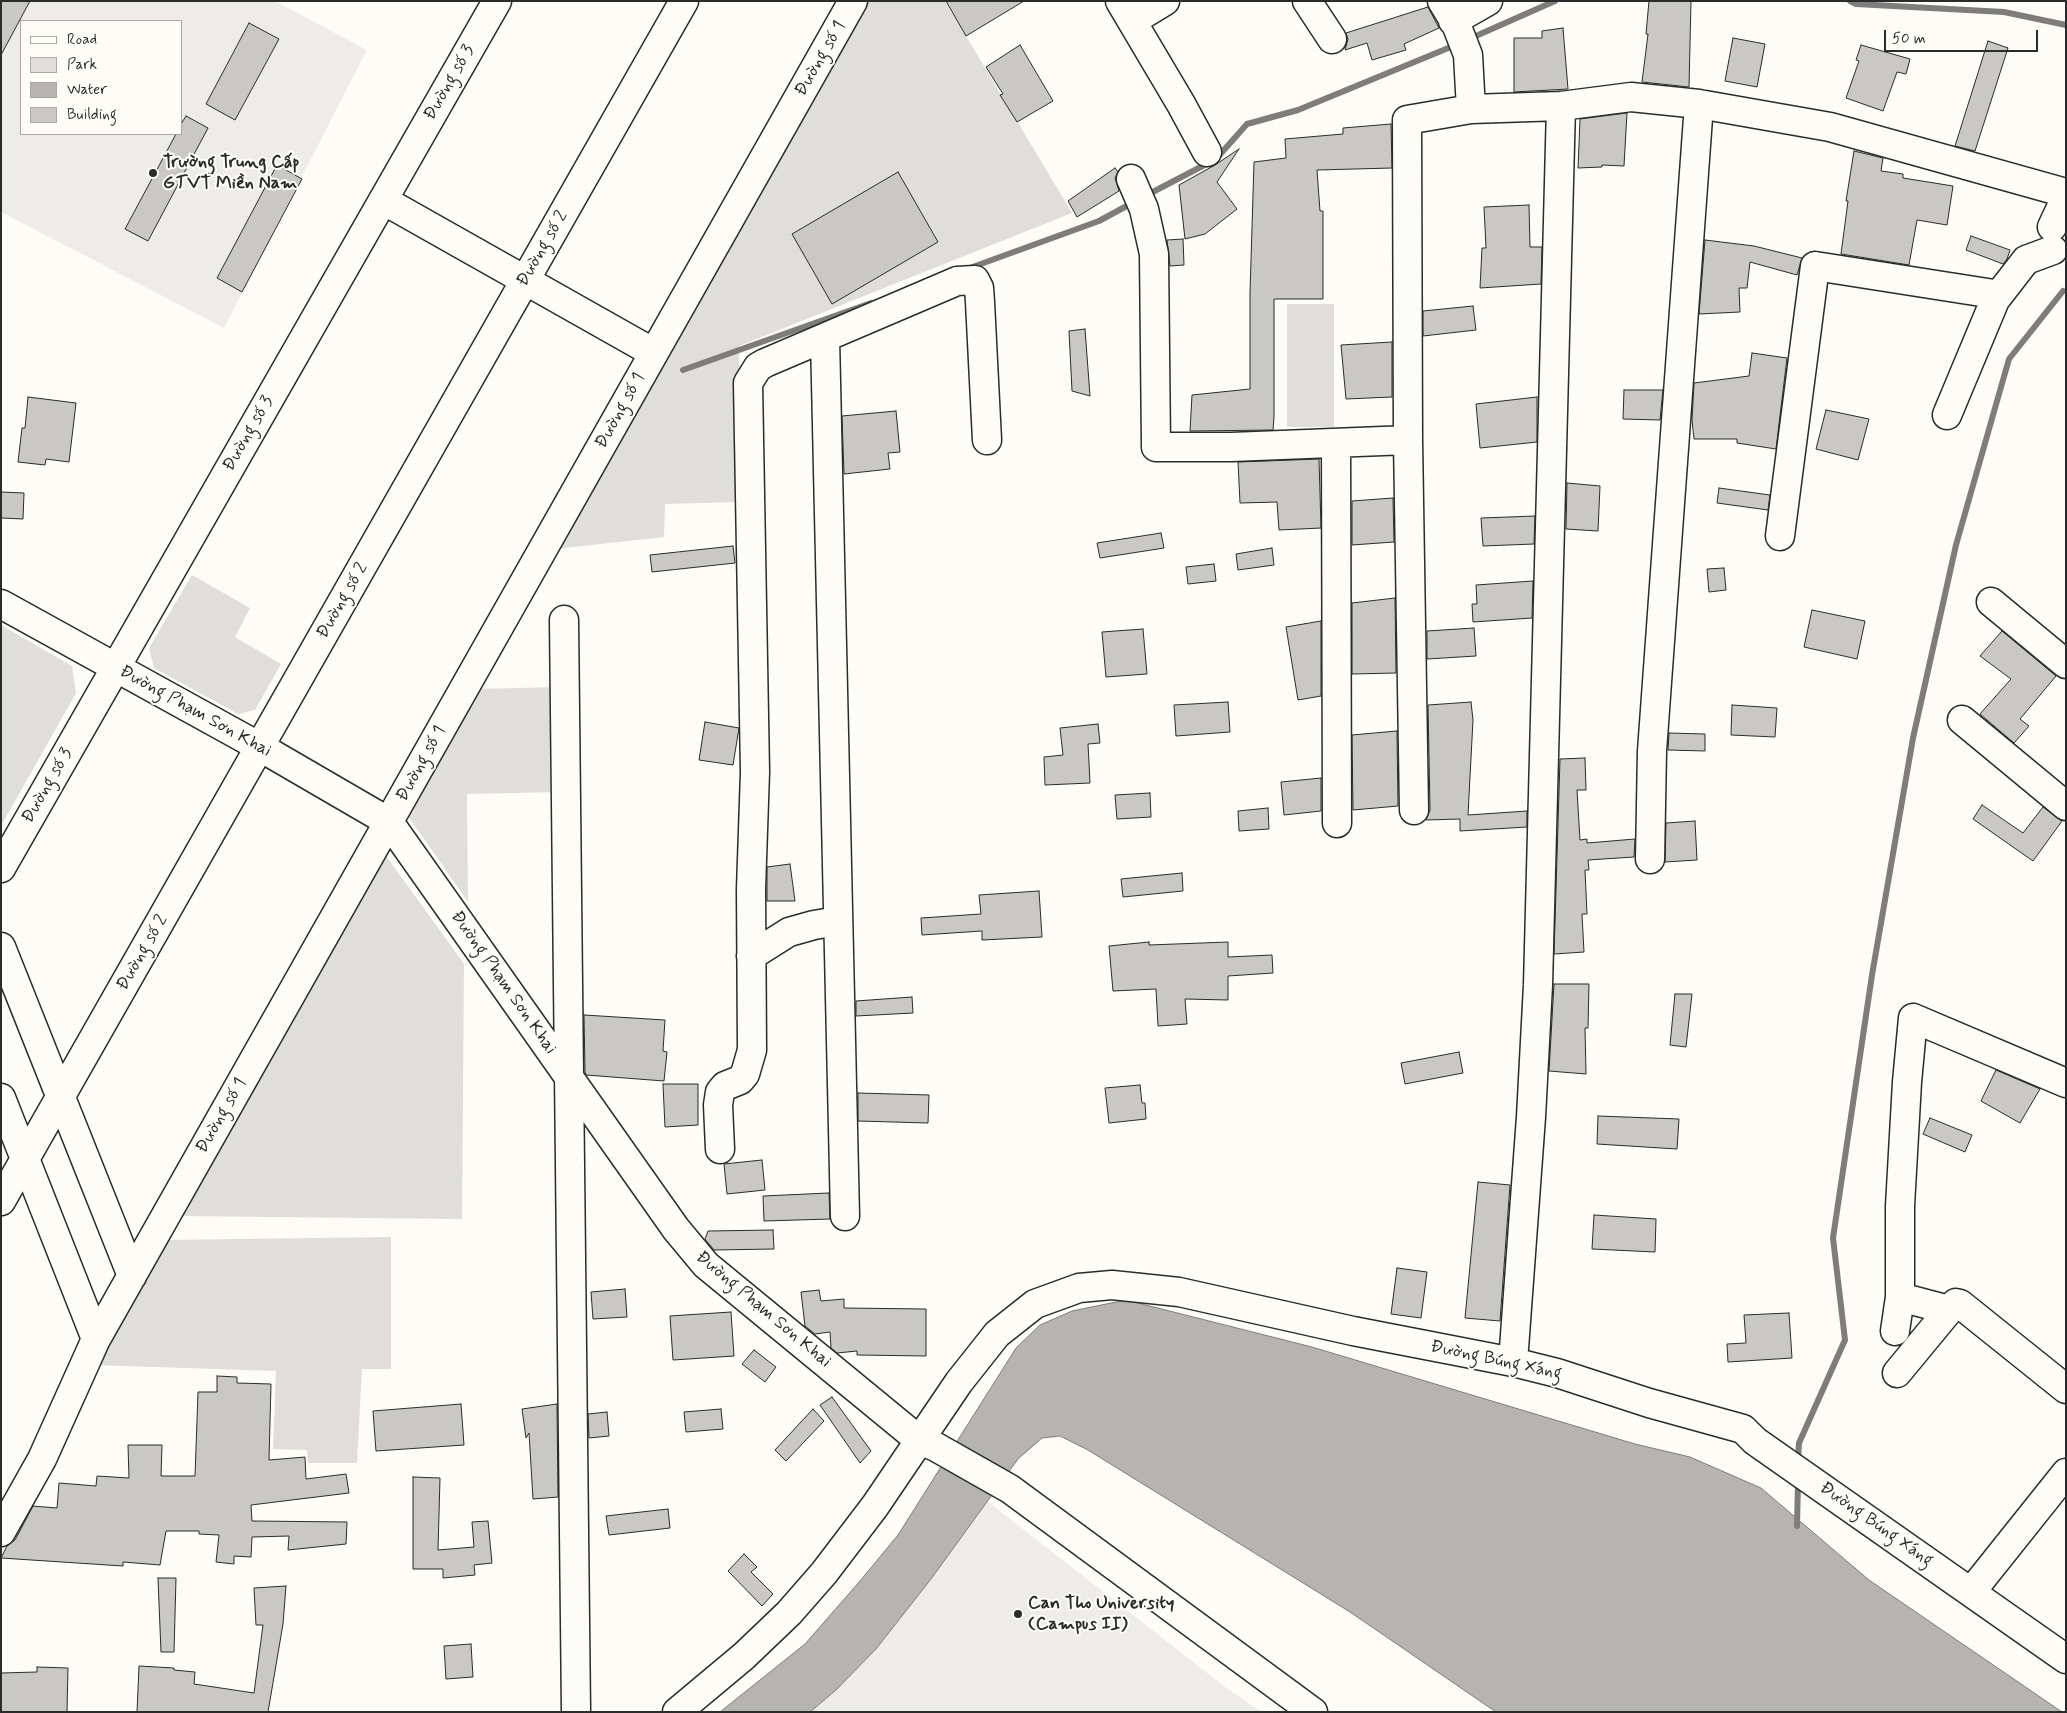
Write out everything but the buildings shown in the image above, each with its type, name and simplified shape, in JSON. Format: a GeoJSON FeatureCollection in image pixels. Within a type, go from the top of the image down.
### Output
{"type":"FeatureCollection","features":[{"type":"Feature","properties":{"kind":"street","name":"Đường số 3"},"geometry":{"type":"LineString","coordinates":[[1,868],[497,1]]}},
{"type":"Feature","properties":{"kind":"street","name":"Đường số 2"},"geometry":{"type":"LineString","coordinates":[[1,1201],[684,1]]}},
{"type":"Feature","properties":{"kind":"street","name":"Đường số 1"},"geometry":{"type":"LineString","coordinates":[[1,1532],[42,1459],[96,1339],[853,1]]}},
{"type":"Feature","properties":{"kind":"street"},"geometry":{"type":"LineString","coordinates":[[1165,1],[1126,11],[1207,152]]}},
{"type":"Feature","properties":{"kind":"street"},"geometry":{"type":"LineString","coordinates":[[1307,1],[1332,39]]}},
{"type":"Feature","properties":{"kind":"street"},"geometry":{"type":"LineString","coordinates":[[1471,109],[1468,55],[1454,23],[1488,1]]}},
{"type":"Feature","properties":{"kind":"street"},"geometry":{"type":"LineString","coordinates":[[1414,810],[1408,440],[1407,120],[1471,109],[1562,106],[1631,97],[1699,104],[1830,127],[2066,193]]}},
{"type":"Feature","properties":{"kind":"street"},"geometry":{"type":"LineString","coordinates":[[1650,859],[1652,751],[1699,104]]}},
{"type":"Feature","properties":{"kind":"street"},"geometry":{"type":"LineString","coordinates":[[1514,1362],[1538,985],[1562,106]]}},
{"type":"Feature","properties":{"kind":"street"},"geometry":{"type":"LineString","coordinates":[[1131,180],[1144,209],[1154,254],[1156,447],[1231,447],[1408,440]]}},
{"type":"Feature","properties":{"kind":"street"},"geometry":{"type":"LineString","coordinates":[[1947,415],[1995,300],[2026,260],[2052,239],[2066,197]]}},
{"type":"Feature","properties":{"kind":"street"},"geometry":{"type":"LineString","coordinates":[[383,200],[654,353]]}},
{"type":"Feature","properties":{"kind":"street"},"geometry":{"type":"LineString","coordinates":[[1780,536],[1815,266],[1992,293],[1995,296],[1995,300]]}},
{"type":"Feature","properties":{"kind":"street"},"geometry":{"type":"LineString","coordinates":[[720,1149],[718,1105],[720,1092],[725,1086],[740,1080],[745,1074],[752,1050],[751,889],[755,772],[748,383],[758,367],[956,281],[974,280],[978,288],[980,302],[987,440]]}},
{"type":"Feature","properties":{"kind":"street"},"geometry":{"type":"LineString","coordinates":[[825,338],[845,1216]]}},
{"type":"Feature","properties":{"kind":"street"},"geometry":{"type":"LineString","coordinates":[[1336,444],[1337,823]]}},
{"type":"Feature","properties":{"kind":"street"},"geometry":{"type":"LineString","coordinates":[[1992,602],[2066,664]]}},
{"type":"Feature","properties":{"kind":"street","name":"Đường Phạm Sơn Khai"},"geometry":{"type":"LineString","coordinates":[[1,604],[260,747],[389,822],[676,1229],[706,1265],[928,1444],[1010,1489],[1313,1712]]}},
{"type":"Feature","properties":{"kind":"street"},"geometry":{"type":"LineString","coordinates":[[564,620],[576,1712]]}},
{"type":"Feature","properties":{"kind":"street"},"geometry":{"type":"LineString","coordinates":[[1962,720],[2066,806]]}},
{"type":"Feature","properties":{"kind":"street"},"geometry":{"type":"LineString","coordinates":[[751,956],[789,932],[814,924],[838,920]]}},
{"type":"Feature","properties":{"kind":"street"},"geometry":{"type":"LineString","coordinates":[[1,947],[132,1276]]}},
{"type":"Feature","properties":{"kind":"street"},"geometry":{"type":"LineString","coordinates":[[1894,1330],[1900,1297],[1900,1206],[1907,1082],[1914,1018],[2066,1084]]}},
{"type":"Feature","properties":{"kind":"street"},"geometry":{"type":"LineString","coordinates":[[1,1098],[96,1339]]}},
{"type":"Feature","properties":{"kind":"street","name":"Đường Búng Xáng"},"geometry":{"type":"LineString","coordinates":[[677,1712],[744,1656],[789,1613],[824,1573],[875,1506],[928,1444],[959,1382],[996,1334],[1035,1304],[1080,1288],[1112,1285],[1179,1292],[1353,1331],[1514,1362],[1557,1373],[1649,1403],[1743,1429],[1755,1441],[2066,1659]]}},
{"type":"Feature","properties":{"kind":"street"},"geometry":{"type":"LineString","coordinates":[[1900,1297],[1949,1310]]}},
{"type":"Feature","properties":{"kind":"street"},"geometry":{"type":"LineString","coordinates":[[1897,1374],[1956,1303],[1960,1304],[2066,1389]]}},
{"type":"Feature","properties":{"kind":"street"},"geometry":{"type":"LineString","coordinates":[[1971,1592],[2066,1473]]}},
{"type":"Feature","properties":{"kind":"shaded area","name":"Trường Trung Cấp GTVT Miền Nam"},"geometry":{"type":"Polygon","coordinates":[[[1,1],[275,1],[367,50],[224,328],[1,212],[1,1]]]}},
{"type":"Feature","properties":{"kind":"shaded area","name":"Can Tho University (Campus II)"},"geometry":{"type":"Polygon","coordinates":[[[987,1501],[1229,1690],[1262,1712],[810,1712],[836,1690],[876,1649],[931,1579],[987,1501]]]}},
{"type":"Feature","properties":{"kind":"green space"},"geometry":{"type":"Polygon","coordinates":[[[864,1],[945,1],[1072,213],[739,346],[741,502],[665,504],[664,537],[555,549],[864,1]]]}},
{"type":"Feature","properties":{"kind":"green space"},"geometry":{"type":"Polygon","coordinates":[[[1287,304],[1334,304],[1334,427],[1287,427],[1287,304]]]}},
{"type":"Feature","properties":{"kind":"green space"},"geometry":{"type":"Polygon","coordinates":[[[192,575],[250,608],[235,637],[281,664],[255,710],[238,714],[154,668],[149,648],[192,575]]]}},
{"type":"Feature","properties":{"kind":"green space"},"geometry":{"type":"Polygon","coordinates":[[[1,625],[72,666],[76,693],[1,826],[1,625]]]}},
{"type":"Feature","properties":{"kind":"green space"},"geometry":{"type":"Polygon","coordinates":[[[561,687],[561,792],[467,794],[468,902],[406,813],[475,689],[561,687]]]}},
{"type":"Feature","properties":{"kind":"green space"},"geometry":{"type":"Polygon","coordinates":[[[384,853],[464,964],[462,1219],[178,1216],[384,853]]]}},
{"type":"Feature","properties":{"kind":"green space"},"geometry":{"type":"Polygon","coordinates":[[[391,1237],[391,1369],[362,1369],[357,1463],[308,1463],[307,1450],[273,1449],[276,1371],[94,1365],[165,1240],[391,1237]]]}},
{"type":"Feature","properties":{"kind":"water"},"geometry":{"type":"Polygon","coordinates":[[[1126,1300],[1312,1347],[1635,1444],[1690,1457],[1761,1488],[1869,1580],[2062,1712],[1496,1712],[1350,1612],[1088,1450],[1060,1436],[1042,1438],[1018,1459],[931,1579],[876,1649],[836,1690],[810,1712],[720,1712],[805,1644],[898,1535],[1016,1348],[1040,1325],[1072,1311],[1126,1300]]]}},
{"type":"Feature","properties":{"kind":"waterway"},"geometry":{"type":"LineString","coordinates":[[1469,39],[1555,1]]}},
{"type":"Feature","properties":{"kind":"waterway"},"geometry":{"type":"LineString","coordinates":[[1850,1],[1856,4],[2004,12],[2066,25]]}},
{"type":"Feature","properties":{"kind":"waterway"},"geometry":{"type":"LineString","coordinates":[[1145,196],[1216,159],[1247,124],[1298,110],[1458,44]]}},
{"type":"Feature","properties":{"kind":"waterway"},"geometry":{"type":"LineString","coordinates":[[967,269],[1099,221],[1134,202]]}},
{"type":"Feature","properties":{"kind":"waterway"},"geometry":{"type":"LineString","coordinates":[[1798,1461],[1799,1443],[1845,1340],[1833,1238],[1872,975],[1913,738],[1956,545],[2009,359],[2063,291]]}},
{"type":"Feature","properties":{"kind":"waterway"},"geometry":{"type":"LineString","coordinates":[[683,370],[871,303]]}},
{"type":"Feature","properties":{"kind":"waterway"},"geometry":{"type":"LineString","coordinates":[[1797,1526],[1798,1481]]}},
{"type":"Feature","properties":{"kind":"place","name":"Trường Trung Cấp GTVT Miền Nam"},"geometry":{"type":"Point","coordinates":[153,173]}},
{"type":"Feature","properties":{"kind":"place","name":"Can Tho University (Campus II)"},"geometry":{"type":"Point","coordinates":[1018,1614]}}]}
